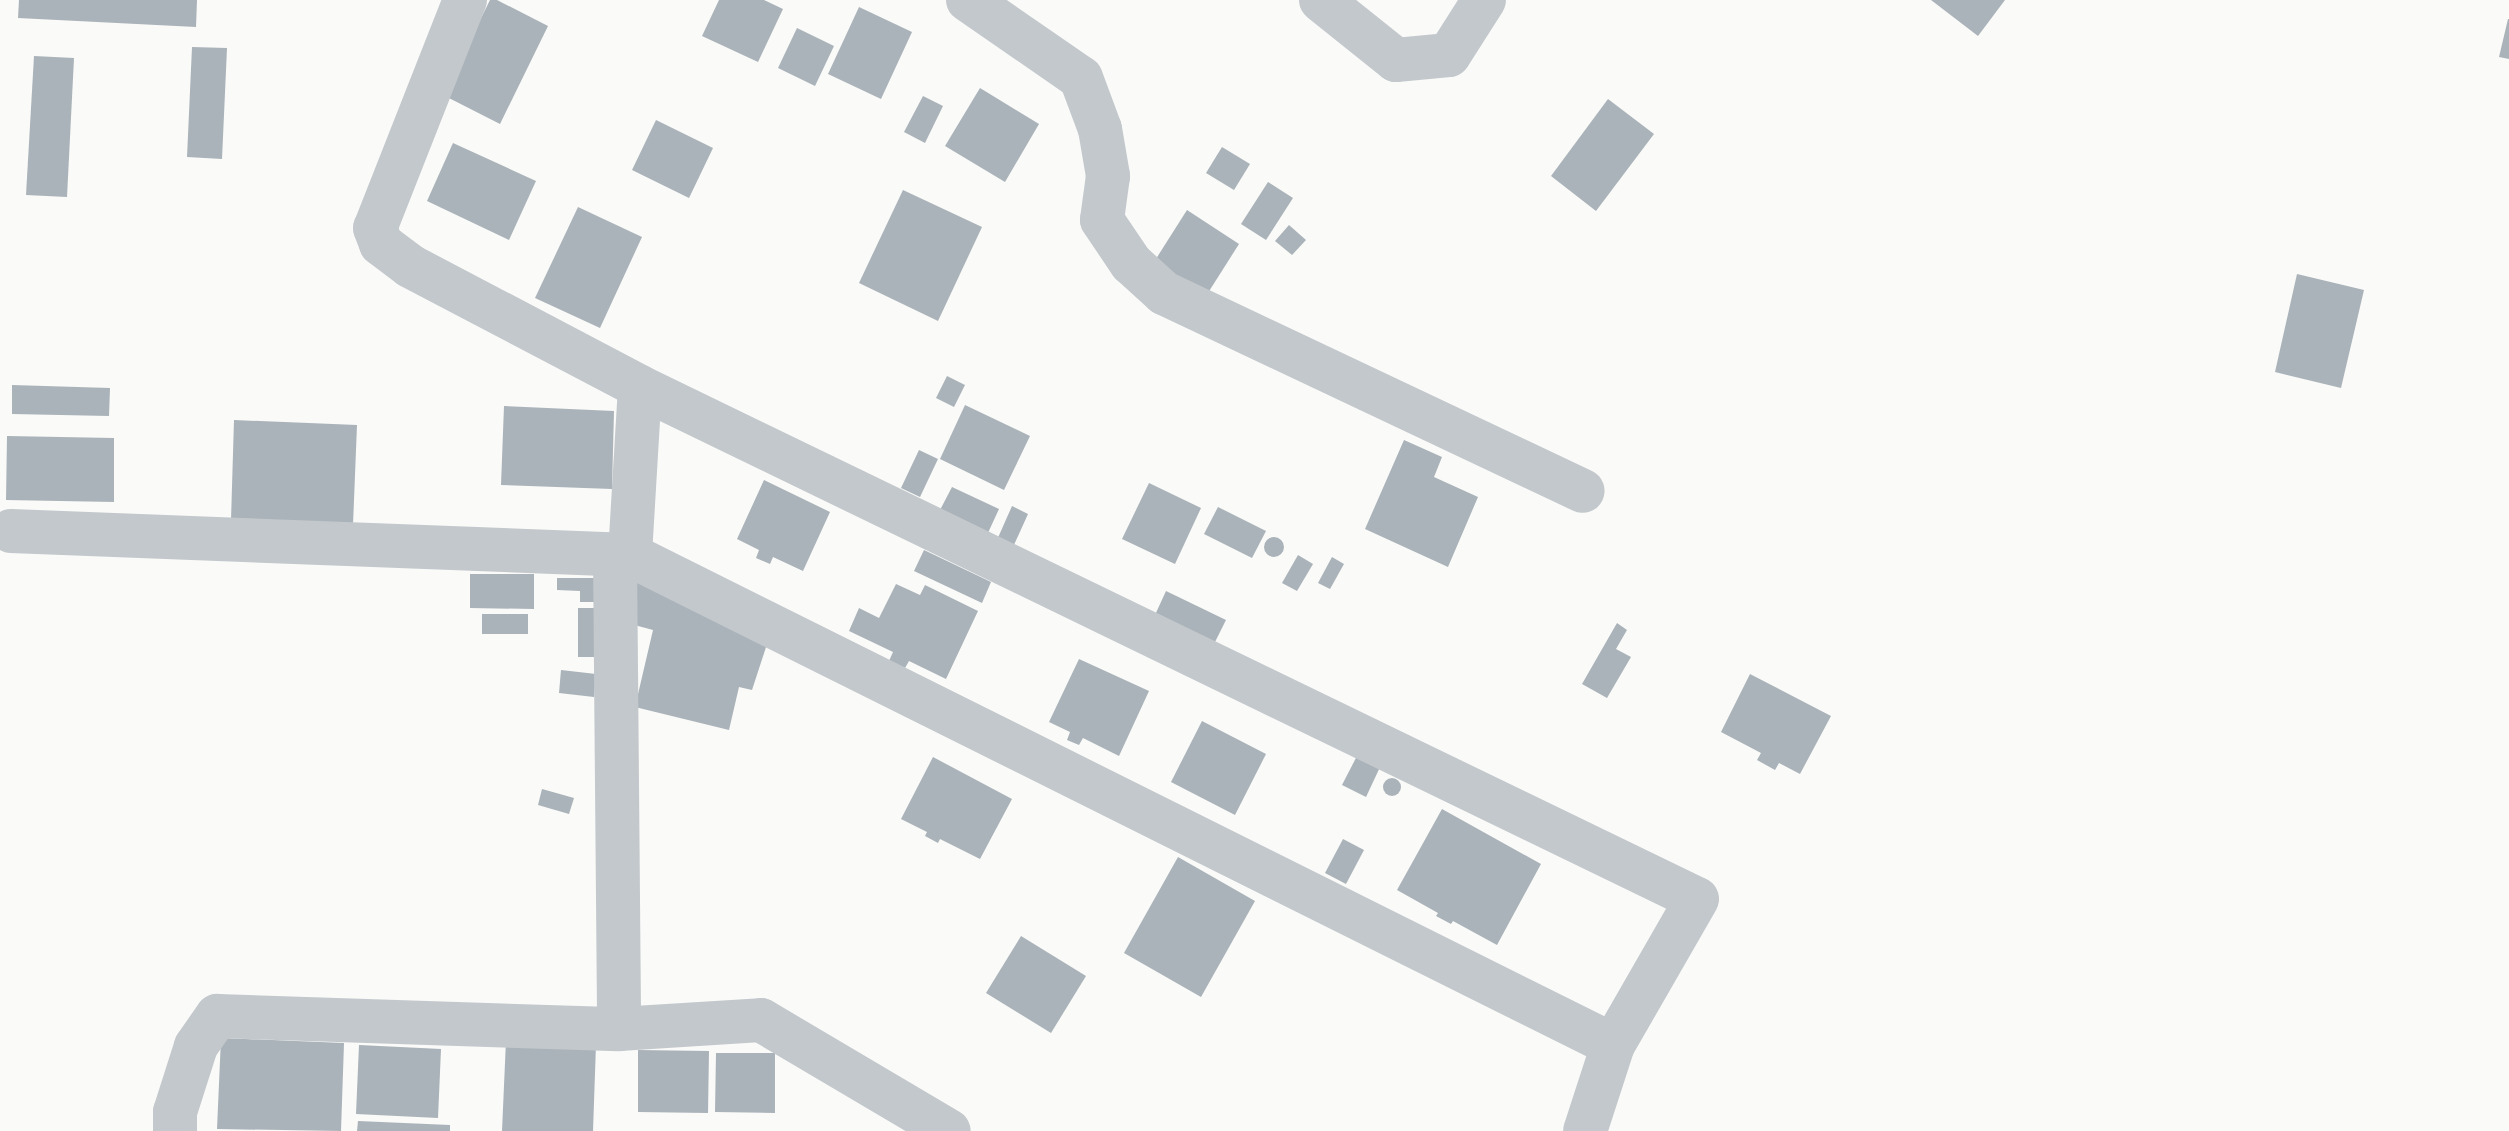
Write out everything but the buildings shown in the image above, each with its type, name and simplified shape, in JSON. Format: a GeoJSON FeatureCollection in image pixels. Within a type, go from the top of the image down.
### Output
{"type":"FeatureCollection","features":[{"type":"Feature","properties":{"kind":"street"},"geometry":{"type":"LineString","coordinates":[[465,0],[382,205],[375,228],[381,244],[438,281],[640,387],[1697,899],[1613,1045],[1585,1131]]}},
{"type":"Feature","properties":{"kind":"street"},"geometry":{"type":"LineString","coordinates":[[968,0],[1081,78],[1100,129],[1108,176],[1102,220],[1131,263],[1164,293],[1582,491]]}},
{"type":"Feature","properties":{"kind":"street"},"geometry":{"type":"LineString","coordinates":[[1321,0],[1396,60],[1449,55],[1484,0]]}},
{"type":"Feature","properties":{"kind":"street"},"geometry":{"type":"LineString","coordinates":[[619,1029],[622,555],[640,387]]}},
{"type":"Feature","properties":{"kind":"street"},"geometry":{"type":"LineString","coordinates":[[11,531],[622,555],[1613,1045]]}},
{"type":"Feature","properties":{"kind":"street"},"geometry":{"type":"LineString","coordinates":[[175,1131],[175,1112],[196,1046],[217,1016],[619,1029],[761,1020],[949,1131]]}}]}
